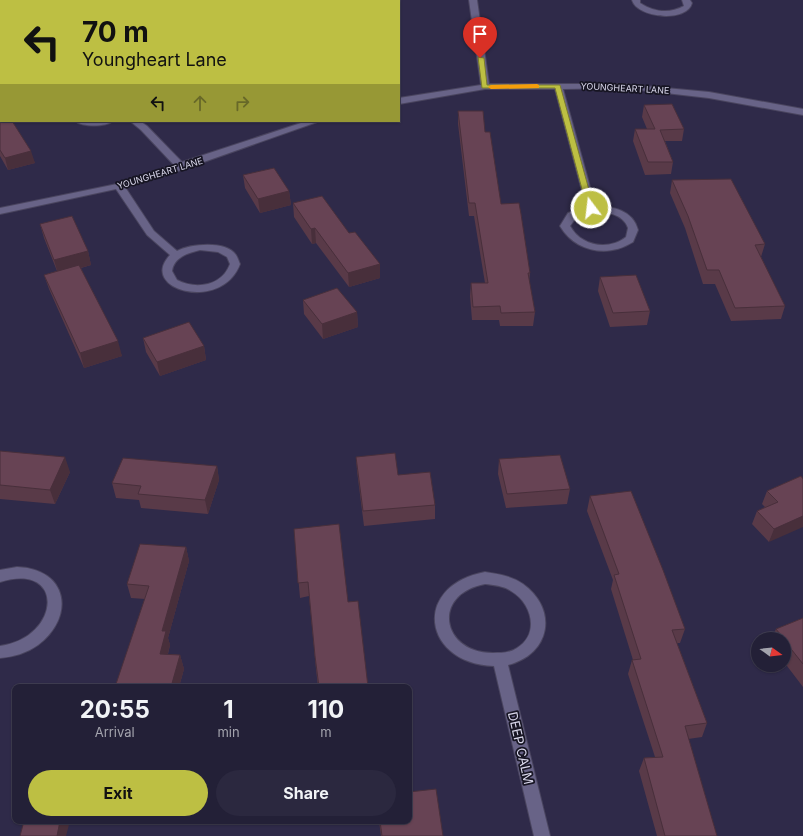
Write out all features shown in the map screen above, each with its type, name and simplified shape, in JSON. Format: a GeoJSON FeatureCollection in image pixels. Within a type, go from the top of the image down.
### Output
{"type":"FeatureCollection","features":[{"type":"Feature","properties":{"kind":"street"},"geometry":{"type":"LineString","coordinates":[[472,0],[484,87]]}},
{"type":"Feature","properties":{"kind":"street"},"geometry":{"type":"LineString","coordinates":[[636,0],[637,4],[644,10],[663,13],[681,11],[687,7],[688,3],[686,0]]}},
{"type":"Feature","properties":{"kind":"street"},"geometry":{"type":"LineString","coordinates":[[558,86],[591,208]]}},
{"type":"Feature","properties":{"kind":"street","name":"YOUNGHEART LANE"},"geometry":{"type":"LineString","coordinates":[[400,101],[484,87],[622,86],[666,89],[752,101],[803,112]]}},
{"type":"Feature","properties":{"kind":"street"},"geometry":{"type":"LineString","coordinates":[[88,122],[104,122]]}},
{"type":"Feature","properties":{"kind":"street"},"geometry":{"type":"LineString","coordinates":[[135,122],[144,128],[181,167]]}},
{"type":"Feature","properties":{"kind":"street","name":"YOUNGHEART LANE"},"geometry":{"type":"LineString","coordinates":[[0,210],[119,186],[181,167],[313,122]]}},
{"type":"Feature","properties":{"kind":"street"},"geometry":{"type":"LineString","coordinates":[[119,186],[150,234],[162,247],[176,255],[200,247],[218,249],[232,256],[235,263],[234,271],[225,281],[214,286],[196,289],[182,287],[173,283],[168,278],[166,272],[168,263],[176,255]]}},
{"type":"Feature","properties":{"kind":"street"},"geometry":{"type":"LineString","coordinates":[[591,208],[608,210],[621,215],[630,222],[634,230],[631,238],[623,244],[612,248],[599,248],[584,245],[574,240],[567,233],[565,226],[569,216],[579,211],[591,208]]}},
{"type":"Feature","properties":{"kind":"street"},"geometry":{"type":"LineString","coordinates":[[0,576],[20,573],[34,575],[44,580],[51,586],[55,595],[56,608],[48,625],[34,640],[10,651],[0,652]]}},
{"type":"Feature","properties":{"kind":"street"},"geometry":{"type":"LineString","coordinates":[[485,578],[503,581],[518,587],[528,596],[538,611],[539,625],[533,642],[522,653],[500,661],[476,659],[462,653],[450,642],[443,629],[441,617],[445,600],[455,589],[469,581],[485,578]]}},
{"type":"Feature","properties":{"kind":"street","name":"DEEP CALM"},"geometry":{"type":"LineString","coordinates":[[500,661],[542,836]]}},
{"type":"Feature","properties":{"kind":"building"},"geometry":{"type":"Polygon","coordinates":[[[672,104],[684,129],[660,130],[673,162],[648,162],[635,129],[655,129],[644,105],[672,104]]]}},
{"type":"Feature","properties":{"kind":"building"},"geometry":{"type":"Polygon","coordinates":[[[458,111],[483,111],[485,132],[490,132],[501,204],[519,203],[530,273],[528,273],[535,312],[501,313],[500,306],[473,307],[471,283],[488,283],[475,203],[469,203],[458,111]]]}},
{"type":"Feature","properties":{"kind":"building"},"geometry":{"type":"Polygon","coordinates":[[[0,122],[13,122],[31,151],[5,158],[0,150],[0,122]]]}},
{"type":"Feature","properties":{"kind":"building"},"geometry":{"type":"Polygon","coordinates":[[[274,168],[289,191],[258,199],[243,175],[274,168]]]}},
{"type":"Feature","properties":{"kind":"building"},"geometry":{"type":"Polygon","coordinates":[[[731,179],[765,244],[755,245],[785,306],[735,308],[719,270],[707,270],[688,216],[672,180],[731,179]]]}},
{"type":"Feature","properties":{"kind":"building"},"geometry":{"type":"Polygon","coordinates":[[[322,196],[349,233],[355,232],[380,264],[348,273],[315,228],[311,229],[293,203],[322,196]]]}},
{"type":"Feature","properties":{"kind":"building"},"geometry":{"type":"Polygon","coordinates":[[[72,216],[88,251],[54,260],[40,224],[72,216]]]}},
{"type":"Feature","properties":{"kind":"building"},"geometry":{"type":"Polygon","coordinates":[[[79,265],[118,341],[80,353],[44,275],[79,265]]]}},
{"type":"Feature","properties":{"kind":"building"},"geometry":{"type":"Polygon","coordinates":[[[636,275],[650,311],[613,313],[600,277],[636,275]]]}},
{"type":"Feature","properties":{"kind":"building"},"geometry":{"type":"Polygon","coordinates":[[[337,288],[357,312],[322,324],[303,300],[337,288]]]}},
{"type":"Feature","properties":{"kind":"building"},"geometry":{"type":"Polygon","coordinates":[[[189,322],[204,346],[157,362],[143,338],[189,322]]]}},
{"type":"Feature","properties":{"kind":"building"},"geometry":{"type":"Polygon","coordinates":[[[0,451],[65,457],[50,490],[0,485],[0,451]]]}},
{"type":"Feature","properties":{"kind":"building"},"geometry":{"type":"Polygon","coordinates":[[[395,453],[398,475],[430,472],[435,505],[363,511],[356,457],[395,453]]]}},
{"type":"Feature","properties":{"kind":"building"},"geometry":{"type":"Polygon","coordinates":[[[560,455],[570,489],[507,494],[499,459],[560,455]]]}},
{"type":"Feature","properties":{"kind":"building"},"geometry":{"type":"Polygon","coordinates":[[[123,458],[217,466],[205,500],[138,494],[141,486],[112,483],[123,458]]]}},
{"type":"Feature","properties":{"kind":"building"},"geometry":{"type":"Polygon","coordinates":[[[801,476],[803,479],[803,516],[774,529],[757,511],[778,502],[767,491],[801,476]]]}},
{"type":"Feature","properties":{"kind":"building"},"geometry":{"type":"Polygon","coordinates":[[[631,491],[685,629],[672,630],[707,723],[685,726],[717,836],[665,836],[644,758],[663,757],[632,660],[641,659],[614,575],[619,574],[590,496],[631,491]]]}},
{"type":"Feature","properties":{"kind":"building"},"geometry":{"type":"Polygon","coordinates":[[[339,524],[348,602],[358,601],[368,684],[319,684],[308,582],[298,583],[294,529],[339,524]]]}},
{"type":"Feature","properties":{"kind":"building"},"geometry":{"type":"Polygon","coordinates":[[[140,544],[186,547],[162,631],[166,631],[160,654],[180,655],[172,684],[116,684],[149,586],[127,584],[140,544]]]}},
{"type":"Feature","properties":{"kind":"building"},"geometry":{"type":"Polygon","coordinates":[[[803,618],[803,664],[791,649],[791,632],[778,632],[776,629],[803,618]]]}},
{"type":"Feature","properties":{"kind":"building"},"geometry":{"type":"Polygon","coordinates":[[[436,789],[443,836],[382,836],[380,824],[412,824],[412,792],[436,789]]]}},
{"type":"Feature","properties":{"kind":"building"},"geometry":{"type":"Polygon","coordinates":[[[23,824],[59,824],[57,836],[20,836],[23,824]]]}},
{"type":"Feature","properties":{"kind":"slow traffic"},"geometry":{"type":"LineString","coordinates":[[491,87],[537,86]]}},
{"type":"Feature","properties":{"kind":"route"},"geometry":{"type":"LineString","coordinates":[[480,58],[484,87],[558,86],[591,208]]}}]}
